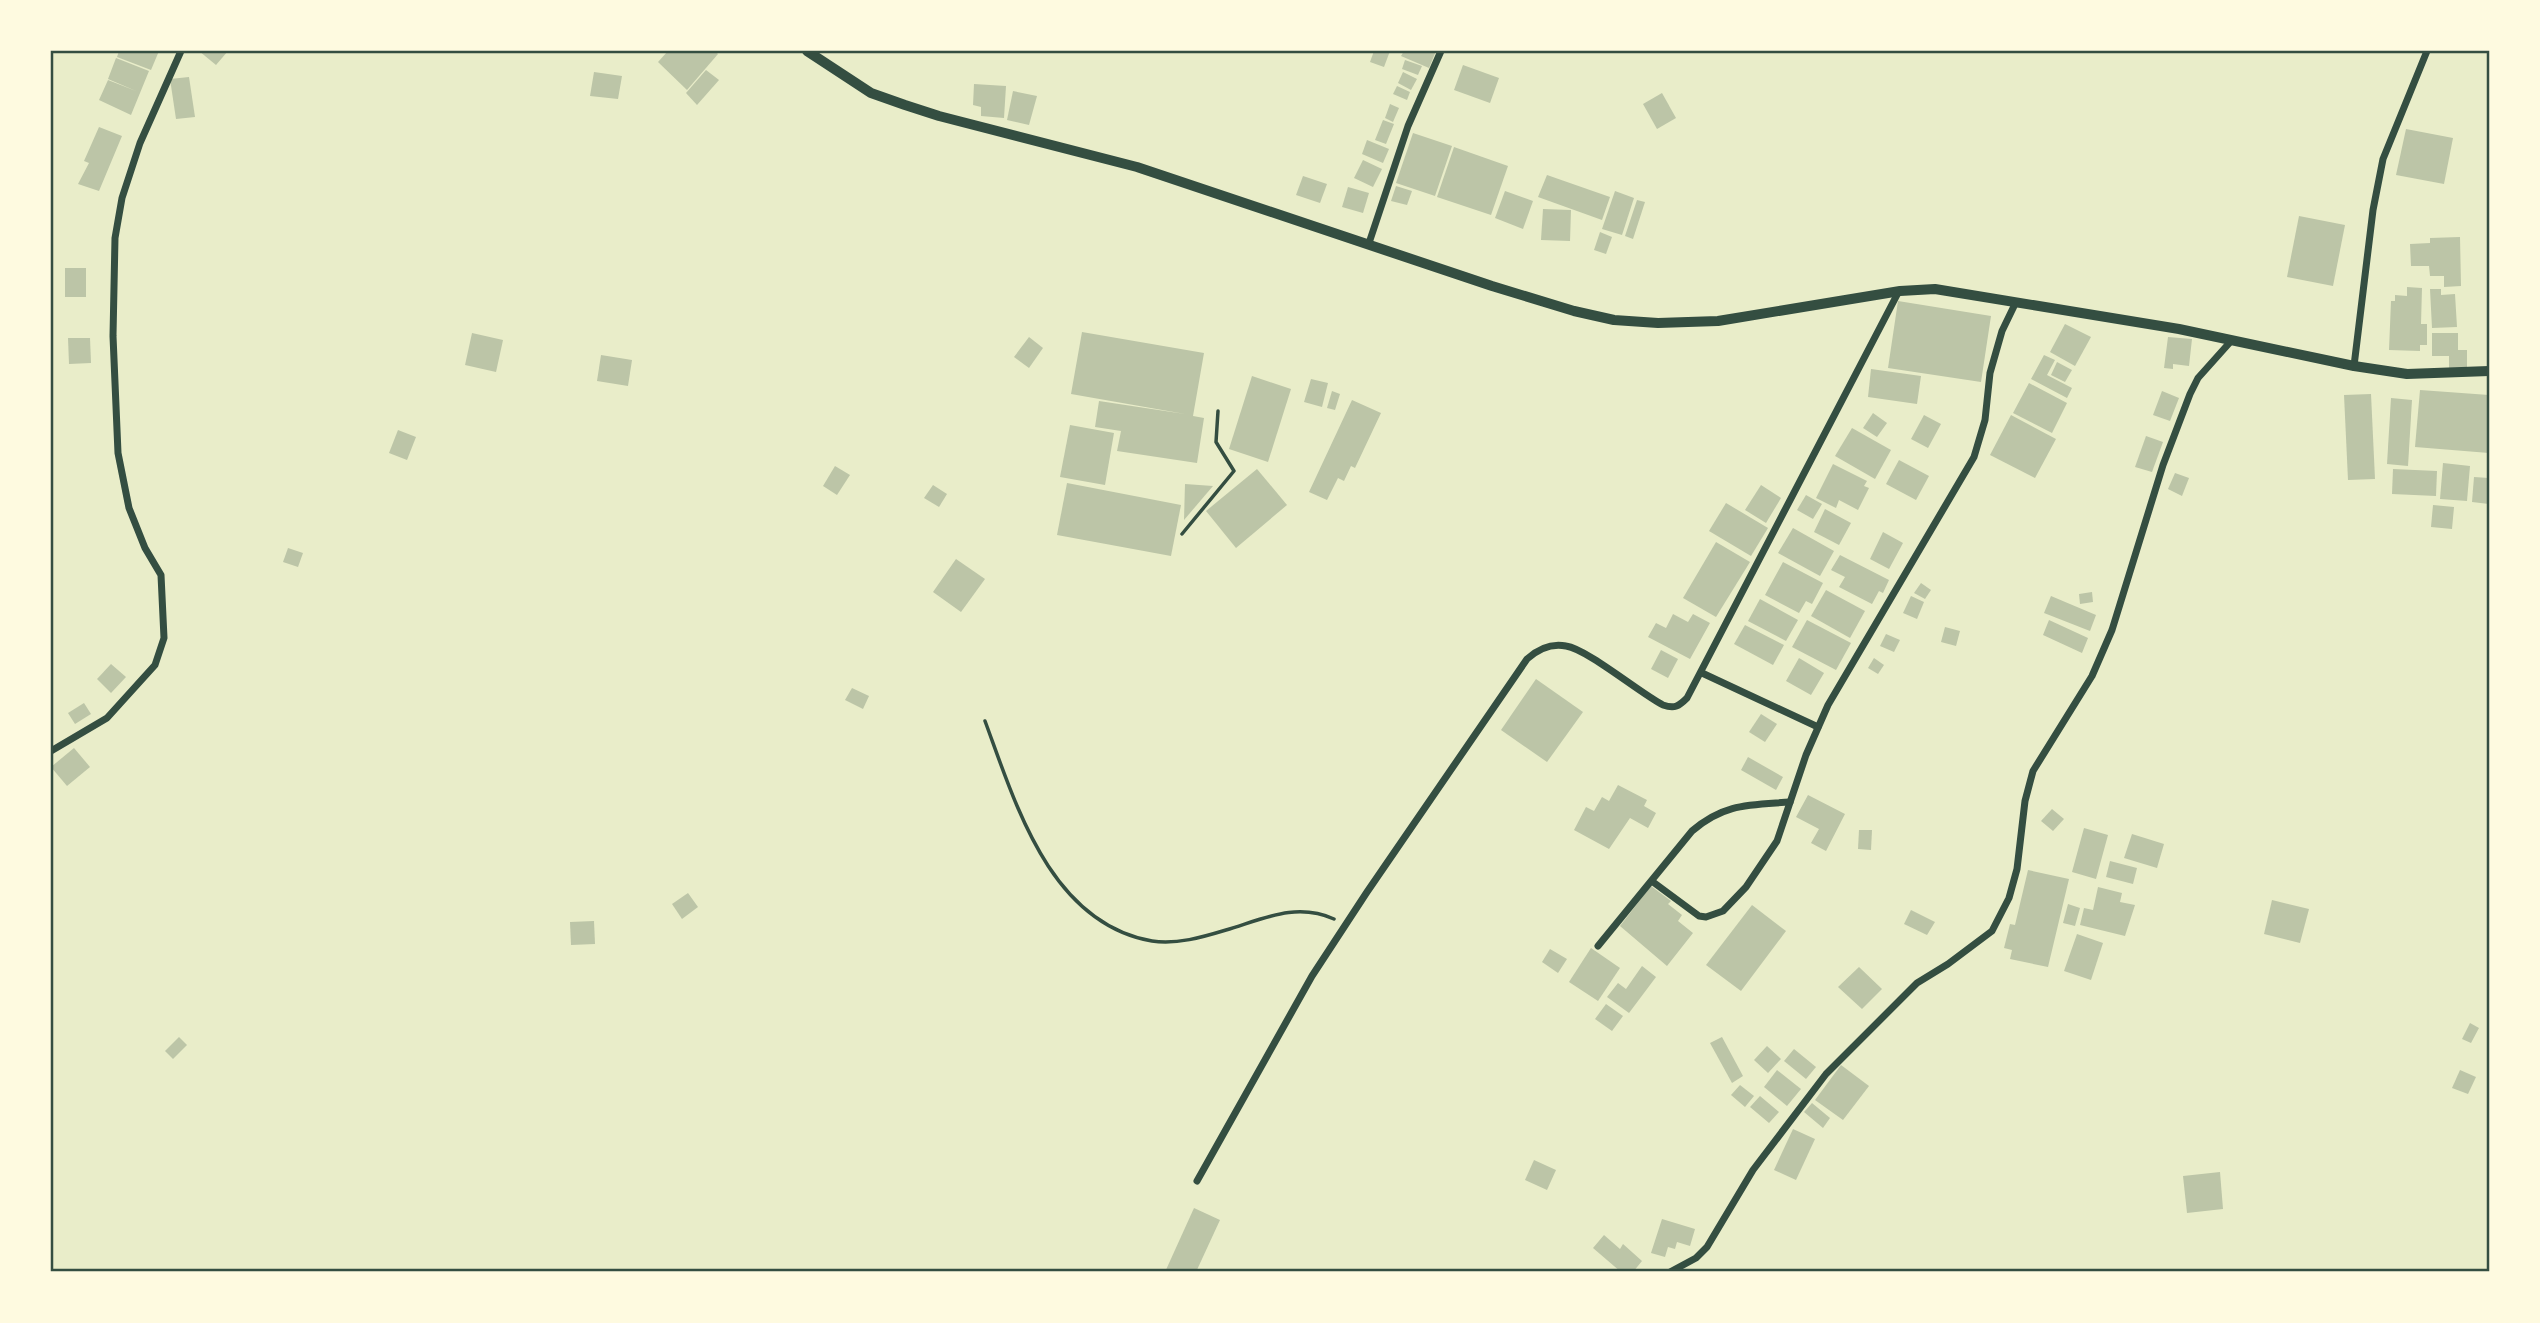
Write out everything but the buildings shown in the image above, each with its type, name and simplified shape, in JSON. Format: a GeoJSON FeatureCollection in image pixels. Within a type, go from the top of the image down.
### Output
{"type":"FeatureCollection","features":[{"type":"Feature","properties":{"kind":"street"},"geometry":{"type":"LineString","coordinates":[[51,751],[107,718],[155,665],[164,638],[161,575],[145,548],[129,509],[118,453],[113,336],[115,238],[122,198],[140,143],[181,51]]}},
{"type":"Feature","properties":{"kind":"street"},"geometry":{"type":"LineString","coordinates":[[807,51],[872,93],[905,106],[1137,167],[1492,286],[1614,320],[1658,323],[1718,321],[1900,291],[1935,289],[2233,340],[2354,366],[2407,374],[2489,371]]}},
{"type":"Feature","properties":{"kind":"street"},"geometry":{"type":"LineString","coordinates":[[1369,243],[1408,126],[1441,51]]}},
{"type":"Feature","properties":{"kind":"street"},"geometry":{"type":"LineString","coordinates":[[2354,366],[2373,210],[2383,159],[2427,51]]}},
{"type":"Feature","properties":{"kind":"street"},"geometry":{"type":"LineString","coordinates":[[1197,1181],[1312,976],[1527,659],[1548,646],[1567,646],[1584,653],[1651,699],[1672,708],[1680,706],[1687,698],[1900,291]]}},
{"type":"Feature","properties":{"kind":"street"},"geometry":{"type":"LineString","coordinates":[[1653,882],[1699,916],[1713,916],[1723,911],[1746,887],[1777,841],[1828,705],[1974,457],[1985,420],[1990,373],[2002,331],[2016,302]]}},
{"type":"Feature","properties":{"kind":"street"},"geometry":{"type":"LineString","coordinates":[[1670,1272],[1696,1258],[1707,1247],[1753,1170],[1826,1074],[1917,983],[1992,931],[2008,898],[2017,869],[2025,801],[2033,771],[2092,676],[2112,630],[2163,465],[2190,394],[2198,378],[2233,340]]}},
{"type":"Feature","properties":{"kind":"street"},"geometry":{"type":"LineString","coordinates":[[1702,673],[1818,727]]}},
{"type":"Feature","properties":{"kind":"street"},"geometry":{"type":"LineString","coordinates":[[1598,946],[1692,831],[1715,814],[1730,808],[1790,802]]}},
{"type":"Feature","properties":{"kind":"path"},"geometry":{"type":"LineString","coordinates":[[1182,534],[1234,471],[1216,442],[1218,411]]}},
{"type":"Feature","properties":{"kind":"path"},"geometry":{"type":"LineString","coordinates":[[985,722],[1015,803],[1048,865],[1071,897],[1113,928],[1153,941],[1185,941],[1282,912],[1325,914],[1346,923]]}}]}
